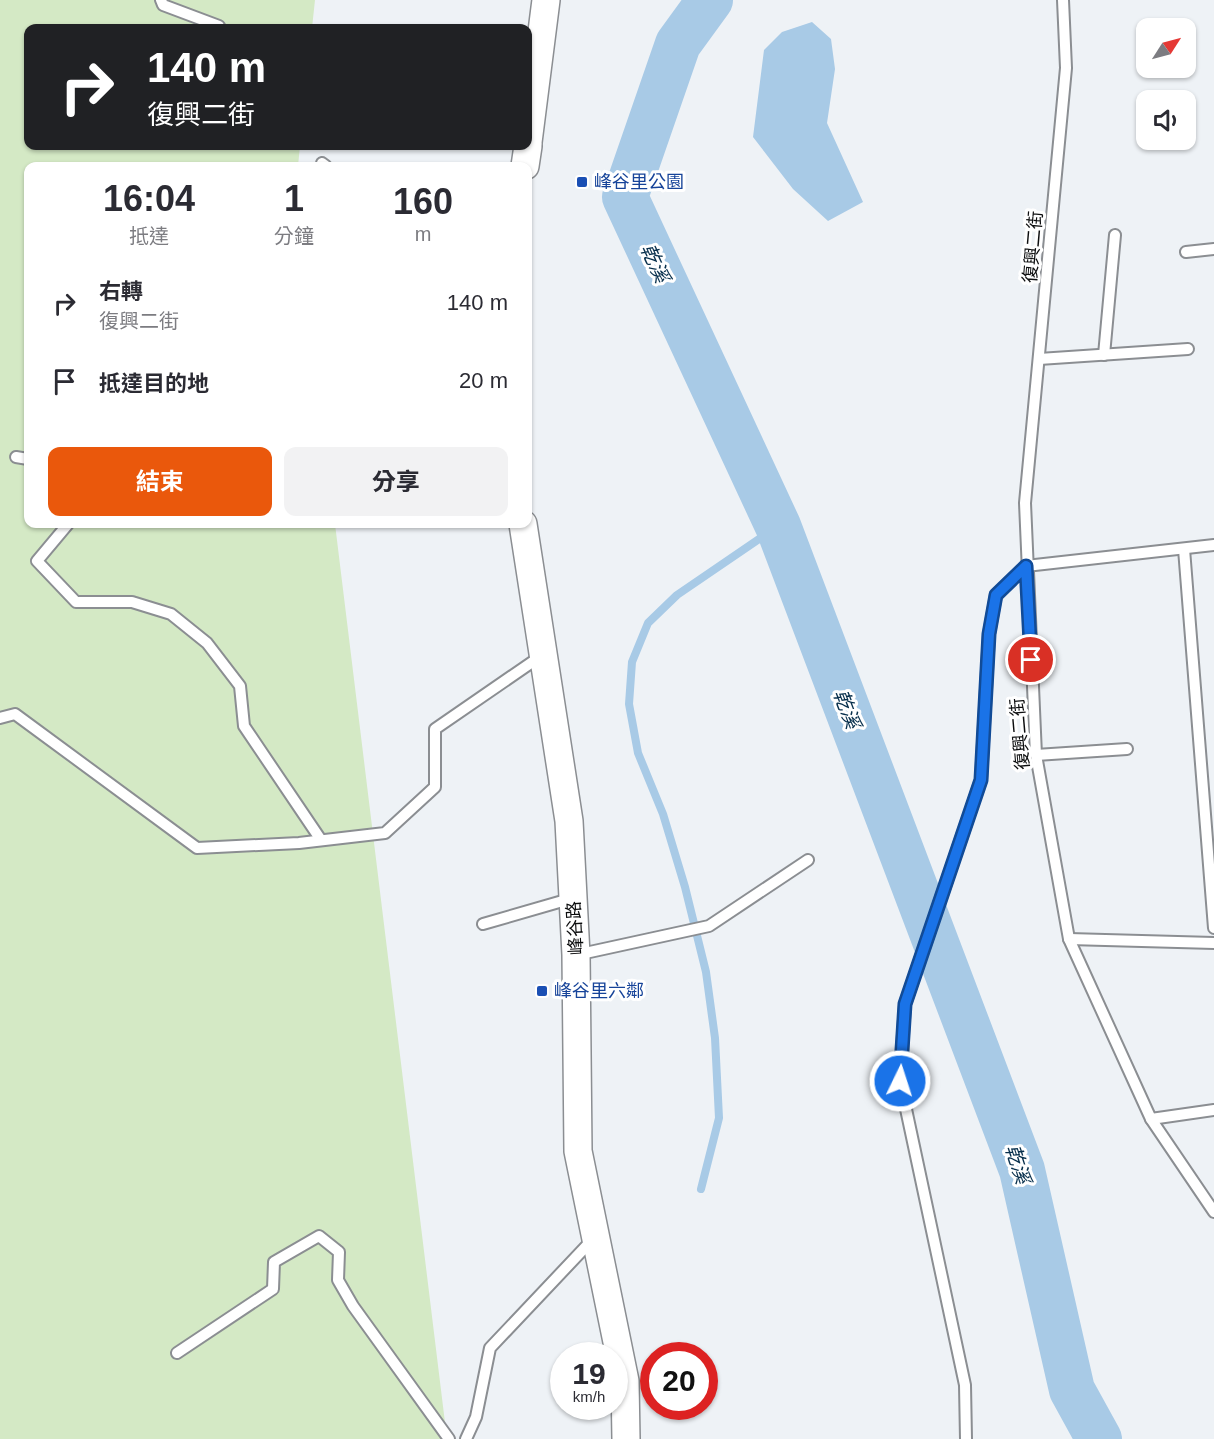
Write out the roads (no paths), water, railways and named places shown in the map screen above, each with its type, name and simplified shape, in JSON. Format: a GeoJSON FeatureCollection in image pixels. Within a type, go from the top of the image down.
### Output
{"type":"FeatureCollection","features":[{"type":"Feature","properties":{"kind":"street"},"geometry":{"type":"LineString","coordinates":[[532,112],[546,0]]}},
{"type":"Feature","properties":{"kind":"street","name":"峰谷路"},"geometry":{"type":"LineString","coordinates":[[524,528],[569,822],[576,955],[578,1151],[625,1381],[626,1439]]}},
{"type":"Feature","properties":{"kind":"lane"},"geometry":{"type":"LineString","coordinates":[[161,0],[163,4],[214,24]]}},
{"type":"Feature","properties":{"kind":"lane","name":"復興二街"},"geometry":{"type":"LineString","coordinates":[[1063,0],[1066,68],[1025,502],[1036,755],[1069,939],[1151,1119],[1214,1212]]}},
{"type":"Feature","properties":{"kind":"lane"},"geometry":{"type":"LineString","coordinates":[[1104,355],[1115,235]]}},
{"type":"Feature","properties":{"kind":"lane"},"geometry":{"type":"LineString","coordinates":[[1186,252],[1214,249]]}},
{"type":"Feature","properties":{"kind":"lane"},"geometry":{"type":"LineString","coordinates":[[1039,358],[1188,349]]}},
{"type":"Feature","properties":{"kind":"lane"},"geometry":{"type":"LineString","coordinates":[[16,457],[24,458]]}},
{"type":"Feature","properties":{"kind":"lane"},"geometry":{"type":"LineString","coordinates":[[65,528],[37,561],[76,602],[132,602],[171,614],[207,643],[240,686],[244,726],[321,840]]}},
{"type":"Feature","properties":{"kind":"lane"},"geometry":{"type":"LineString","coordinates":[[966,1439],[965,1385],[900,1081],[905,1004],[981,780],[989,634],[996,595],[1026,566],[1214,545]]}},
{"type":"Feature","properties":{"kind":"lane"},"geometry":{"type":"LineString","coordinates":[[1184,549],[1214,928]]}},
{"type":"Feature","properties":{"kind":"lane"},"geometry":{"type":"LineString","coordinates":[[0,718],[15,714],[198,848],[321,840],[385,833],[435,787],[435,729],[543,654]]}},
{"type":"Feature","properties":{"kind":"lane"},"geometry":{"type":"LineString","coordinates":[[1036,755],[1127,749]]}},
{"type":"Feature","properties":{"kind":"lane"},"geometry":{"type":"LineString","coordinates":[[576,955],[709,926],[808,860]]}},
{"type":"Feature","properties":{"kind":"lane"},"geometry":{"type":"LineString","coordinates":[[483,924],[573,898]]}},
{"type":"Feature","properties":{"kind":"lane"},"geometry":{"type":"LineString","coordinates":[[1069,939],[1214,943]]}},
{"type":"Feature","properties":{"kind":"lane"},"geometry":{"type":"LineString","coordinates":[[1151,1119],[1214,1110]]}},
{"type":"Feature","properties":{"kind":"lane"},"geometry":{"type":"LineString","coordinates":[[466,1439],[476,1417],[490,1348],[596,1235]]}},
{"type":"Feature","properties":{"kind":"lane"},"geometry":{"type":"LineString","coordinates":[[177,1353],[273,1289],[274,1262],[319,1236],[339,1252],[338,1280],[353,1306],[449,1439]]}},
{"type":"Feature","properties":{"kind":"water"},"geometry":{"type":"Polygon","coordinates":[[[812,22],[831,39],[835,69],[827,123],[863,202],[828,221],[793,189],[753,137],[764,50],[782,32],[812,22]]]}},
{"type":"Feature","properties":{"kind":"waterway","name":"乾溪"},"geometry":{"type":"LineString","coordinates":[[710,0],[678,44],[625,197],[778,526],[1022,1170],[1072,1390],[1099,1439]]}},
{"type":"Feature","properties":{"kind":"waterway"},"geometry":{"type":"LineString","coordinates":[[701,1189],[719,1118],[715,1038],[706,972],[685,887],[663,814],[638,753],[629,704],[632,662],[648,623],[677,595],[778,526]]}},
{"type":"Feature","properties":{"kind":"place","name":"峰谷里公園"},"geometry":{"type":"Point","coordinates":[582,182]}},
{"type":"Feature","properties":{"kind":"place","name":"峰谷里六鄰"},"geometry":{"type":"Point","coordinates":[542,991]}}]}
